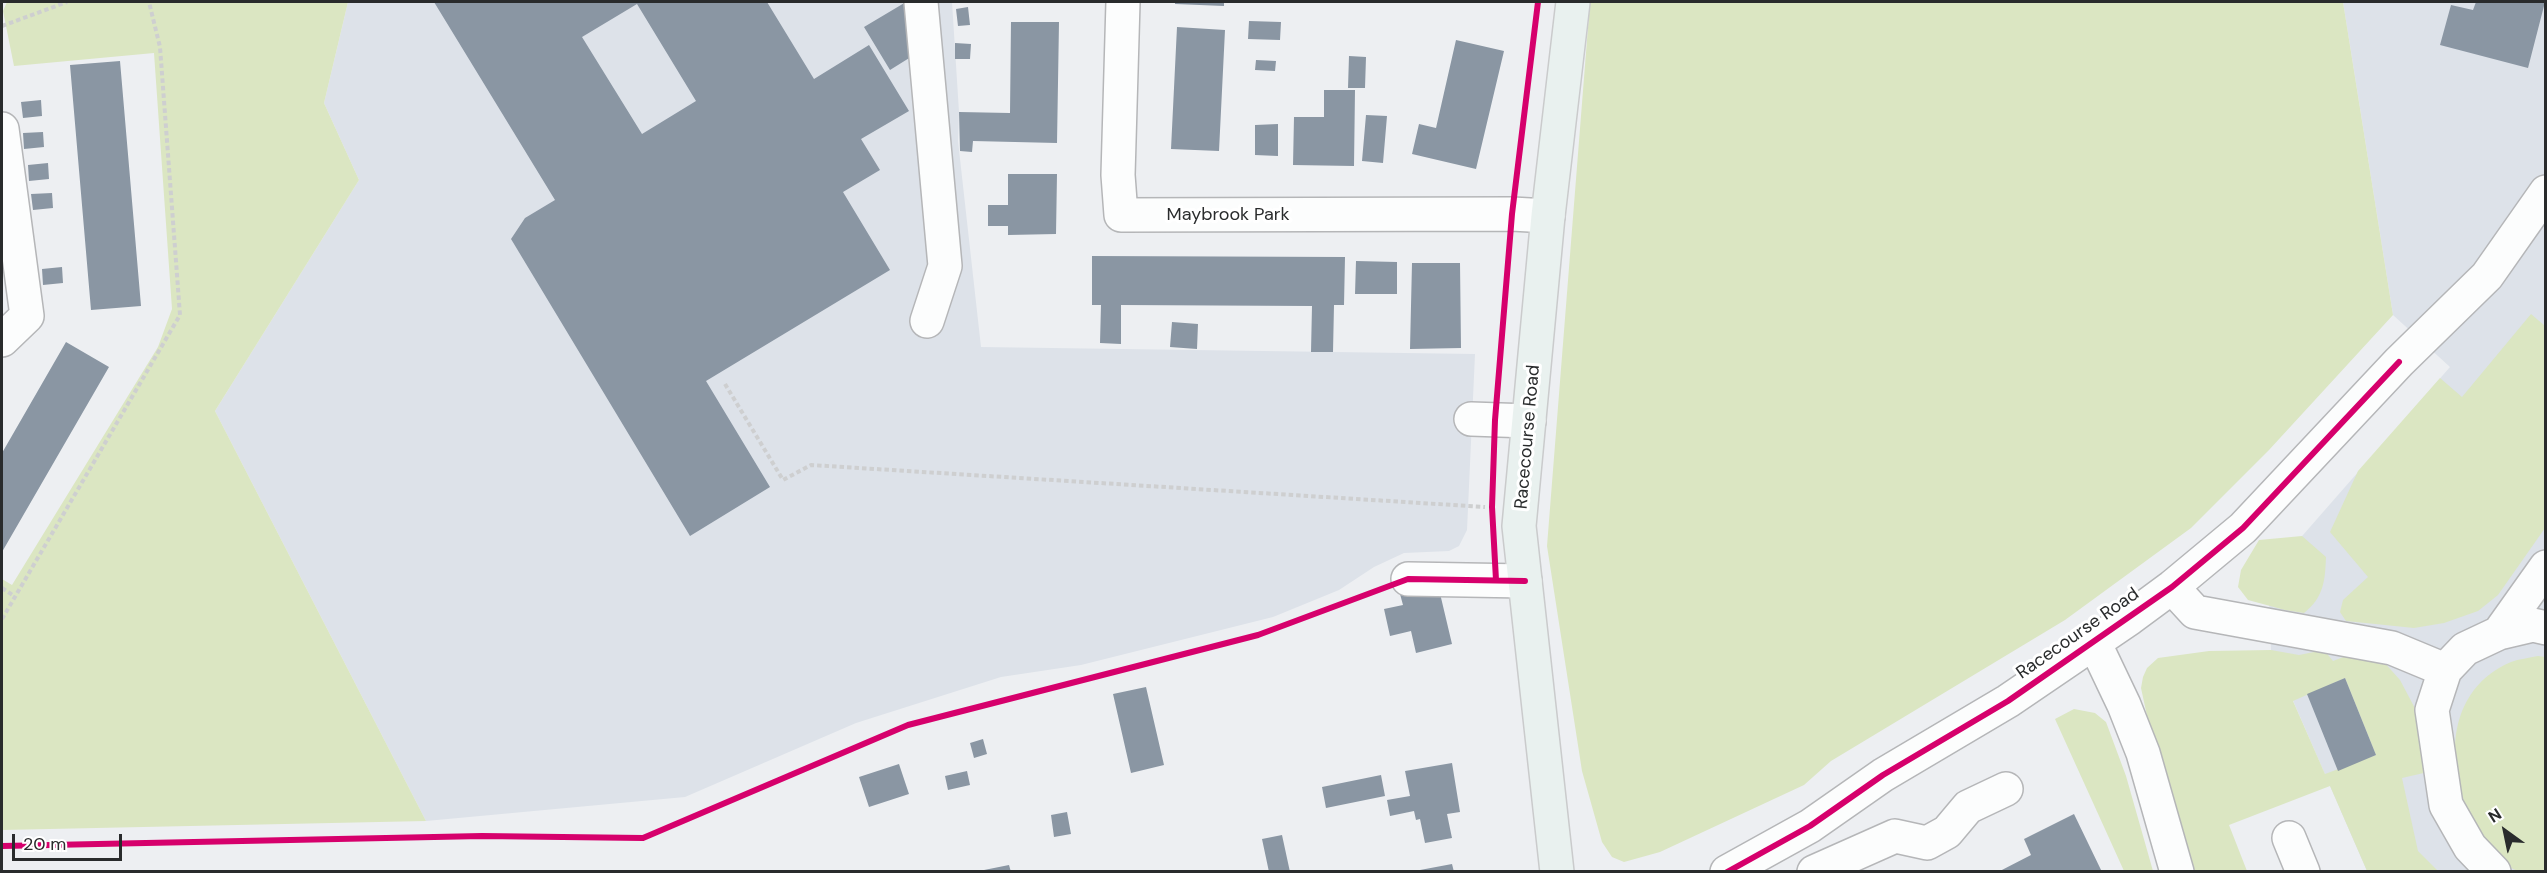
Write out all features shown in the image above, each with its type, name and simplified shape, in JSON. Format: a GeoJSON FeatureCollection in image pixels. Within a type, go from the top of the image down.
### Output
{"type":"FeatureCollection","features":[{"type":"Feature","properties":{"kind":"main road","name":"Racecourse Road"},"geometry":{"type":"LineString","coordinates":[[1557,872],[1519,526],[1548,216],[1573,2]]}},
{"type":"Feature","properties":{"kind":"street"},"geometry":{"type":"LineString","coordinates":[[921,2],[945,266],[927,321]]}},
{"type":"Feature","properties":{"kind":"street","name":"Maybrook Park"},"geometry":{"type":"LineString","coordinates":[[1123,2],[1118,175],[1121,215],[1512,214],[1548,216]]}},
{"type":"Feature","properties":{"kind":"street"},"geometry":{"type":"LineString","coordinates":[[2,129],[27,316],[2,340]]}},
{"type":"Feature","properties":{"kind":"street","name":"Racecourse Road"},"geometry":{"type":"LineString","coordinates":[[1727,872],[1810,826],[1883,775],[2008,701],[2172,587],[2243,528],[2399,362],[2487,276],[2546,192]]}},
{"type":"Feature","properties":{"kind":"street"},"geometry":{"type":"LineString","coordinates":[[1471,419],[1529,421]]}},
{"type":"Feature","properties":{"kind":"street"},"geometry":{"type":"LineString","coordinates":[[2499,633],[2546,567]]}},
{"type":"Feature","properties":{"kind":"street"},"geometry":{"type":"LineString","coordinates":[[1408,579],[1525,581]]}},
{"type":"Feature","properties":{"kind":"street"},"geometry":{"type":"LineString","coordinates":[[2172,587],[2194,612],[2392,648],[2445,670]]}},
{"type":"Feature","properties":{"kind":"street"},"geometry":{"type":"LineString","coordinates":[[2494,872],[2470,848],[2446,805],[2432,710],[2445,670],[2465,649],[2499,633],[2533,625],[2546,628]]}},
{"type":"Feature","properties":{"kind":"street"},"geometry":{"type":"LineString","coordinates":[[2094,642],[2124,705],[2143,753],[2177,872]]}},
{"type":"Feature","properties":{"kind":"street"},"geometry":{"type":"LineString","coordinates":[[1814,872],[1896,836],[1927,843],[1947,832],[1968,807],[2006,789]]}},
{"type":"Feature","properties":{"kind":"street"},"geometry":{"type":"LineString","coordinates":[[2289,838],[2303,872]]}},
{"type":"Feature","properties":{"kind":"path"},"geometry":{"type":"LineString","coordinates":[[2,26],[67,2]]}},
{"type":"Feature","properties":{"kind":"path"},"geometry":{"type":"LineString","coordinates":[[2,620],[180,315],[160,47],[149,2]]}},
{"type":"Feature","properties":{"kind":"path"},"geometry":{"type":"LineString","coordinates":[[725,384],[783,480],[811,465],[1492,507]]}},
{"type":"Feature","properties":{"kind":"path"},"geometry":{"type":"LineString","coordinates":[[2,588],[14,596]]}},
{"type":"Feature","properties":{"kind":"shaded area"},"geometry":{"type":"Polygon","coordinates":[[[348,2],[952,2],[959,112],[958,141],[981,347],[1475,354],[1467,530],[1459,546],[1449,551],[1404,553],[1374,567],[1339,590],[1273,617],[1081,665],[1001,677],[856,723],[685,797],[426,821],[215,411],[359,180],[324,103],[348,2]]]}},
{"type":"Feature","properties":{"kind":"shaded area"},"geometry":{"type":"Polygon","coordinates":[[[2343,2],[2545,2],[2545,871],[2367,871],[2271,650],[2268,575],[2450,367],[2393,315],[2343,2]]]}},
{"type":"Feature","properties":{"kind":"green space"},"geometry":{"type":"Polygon","coordinates":[[[7,2],[348,2],[324,103],[359,180],[215,411],[426,821],[2,830],[2,579],[12,585],[158,347],[172,309],[154,53],[14,66],[3,11],[7,2]]]}},
{"type":"Feature","properties":{"kind":"green space"},"geometry":{"type":"Polygon","coordinates":[[[1590,2],[2343,2],[2393,315],[2269,450],[2191,528],[2065,620],[1831,761],[1804,785],[1660,852],[1624,862],[1612,857],[1602,842],[1582,771],[1547,546],[1590,2]]]}},
{"type":"Feature","properties":{"kind":"green space"},"geometry":{"type":"Polygon","coordinates":[[[2531,314],[2545,326],[2545,528],[2498,595],[2478,611],[2444,623],[2414,628],[2346,621],[2340,612],[2343,600],[2368,577],[2330,532],[2358,471],[2440,378],[2462,397],[2531,314]]]}},
{"type":"Feature","properties":{"kind":"green space"},"geometry":{"type":"Polygon","coordinates":[[[2302,536],[2326,557],[2322,588],[2311,607],[2304,613],[2248,600],[2238,587],[2241,570],[2259,540],[2302,536]]]}},
{"type":"Feature","properties":{"kind":"green space"},"geometry":{"type":"Polygon","coordinates":[[[2271,650],[2299,655],[2324,650],[2333,661],[2354,653],[2383,661],[2400,680],[2418,714],[2428,772],[2402,778],[2418,851],[2438,871],[2367,871],[2330,786],[2229,825],[2247,871],[2194,871],[2149,725],[2141,688],[2147,668],[2158,658],[2209,651],[2271,650]],[[2345,678],[2293,701],[2325,774],[2376,755],[2345,678]]]}},
{"type":"Feature","properties":{"kind":"green space"},"geometry":{"type":"Polygon","coordinates":[[[2538,656],[2545,657],[2545,871],[2524,872],[2513,869],[2500,858],[2471,817],[2456,767],[2455,742],[2460,717],[2470,695],[2487,676],[2511,662],[2538,656]]]}},
{"type":"Feature","properties":{"kind":"green space"},"geometry":{"type":"Polygon","coordinates":[[[2074,709],[2095,713],[2106,722],[2126,776],[2153,871],[2124,871],[2055,719],[2074,709]]]}},
{"type":"Feature","properties":{"kind":"building"},"geometry":{"type":"Polygon","coordinates":[[[434,2],[767,2],[814,79],[869,45],[909,111],[861,139],[880,170],[843,192],[890,270],[706,381],[770,487],[690,536],[511,239],[525,218],[555,200],[434,2]],[[637,4],[582,37],[642,134],[696,101],[637,4]]]}},
{"type":"Feature","properties":{"kind":"building"},"geometry":{"type":"Polygon","coordinates":[[[906,2],[914,55],[890,70],[864,27],[906,2]]]}},
{"type":"Feature","properties":{"kind":"building"},"geometry":{"type":"Polygon","coordinates":[[[1175,2],[1224,2],[1224,6],[1175,4],[1175,2]]]}},
{"type":"Feature","properties":{"kind":"building"},"geometry":{"type":"Polygon","coordinates":[[[2476,2],[2545,2],[2528,68],[2440,45],[2451,5],[2473,10],[2476,2]]]}},
{"type":"Feature","properties":{"kind":"building"},"geometry":{"type":"Polygon","coordinates":[[[968,7],[970,25],[958,26],[956,9],[968,7]]]}},
{"type":"Feature","properties":{"kind":"building"},"geometry":{"type":"Polygon","coordinates":[[[1249,21],[1281,22],[1280,40],[1248,39],[1249,21]]]}},
{"type":"Feature","properties":{"kind":"building"},"geometry":{"type":"Polygon","coordinates":[[[1011,22],[1059,22],[1057,143],[973,141],[972,152],[960,151],[959,112],[1010,113],[1011,22]]]}},
{"type":"Feature","properties":{"kind":"building"},"geometry":{"type":"Polygon","coordinates":[[[1177,27],[1225,30],[1219,151],[1171,149],[1177,27]]]}},
{"type":"Feature","properties":{"kind":"building"},"geometry":{"type":"Polygon","coordinates":[[[1456,40],[1504,51],[1476,169],[1412,154],[1419,124],[1436,128],[1456,40]]]}},
{"type":"Feature","properties":{"kind":"building"},"geometry":{"type":"Polygon","coordinates":[[[955,43],[971,44],[970,59],[955,59],[955,43]]]}},
{"type":"Feature","properties":{"kind":"building"},"geometry":{"type":"Polygon","coordinates":[[[1349,56],[1366,57],[1365,88],[1348,88],[1349,56]]]}},
{"type":"Feature","properties":{"kind":"building"},"geometry":{"type":"Polygon","coordinates":[[[1256,60],[1276,61],[1275,71],[1255,70],[1256,60]]]}},
{"type":"Feature","properties":{"kind":"building"},"geometry":{"type":"Polygon","coordinates":[[[120,61],[141,306],[91,310],[70,65],[120,61]]]}},
{"type":"Feature","properties":{"kind":"building"},"geometry":{"type":"Polygon","coordinates":[[[1324,90],[1355,90],[1354,166],[1293,165],[1294,117],[1324,117],[1324,90]]]}},
{"type":"Feature","properties":{"kind":"building"},"geometry":{"type":"Polygon","coordinates":[[[41,100],[42,116],[23,118],[21,102],[41,100]]]}},
{"type":"Feature","properties":{"kind":"building"},"geometry":{"type":"Polygon","coordinates":[[[1366,115],[1387,116],[1383,163],[1362,161],[1366,115]]]}},
{"type":"Feature","properties":{"kind":"building"},"geometry":{"type":"Polygon","coordinates":[[[1278,124],[1278,156],[1255,155],[1255,125],[1278,124]]]}},
{"type":"Feature","properties":{"kind":"building"},"geometry":{"type":"Polygon","coordinates":[[[43,132],[44,147],[24,149],[23,133],[43,132]]]}},
{"type":"Feature","properties":{"kind":"building"},"geometry":{"type":"Polygon","coordinates":[[[48,163],[49,179],[29,181],[28,165],[48,163]]]}},
{"type":"Feature","properties":{"kind":"building"},"geometry":{"type":"Polygon","coordinates":[[[1008,174],[1057,174],[1056,234],[1008,235],[1008,226],[988,226],[988,205],[1008,205],[1008,174]]]}},
{"type":"Feature","properties":{"kind":"building"},"geometry":{"type":"Polygon","coordinates":[[[52,193],[53,208],[33,210],[31,194],[52,193]]]}},
{"type":"Feature","properties":{"kind":"building"},"geometry":{"type":"Polygon","coordinates":[[[1092,256],[1345,257],[1344,305],[1334,305],[1333,352],[1311,352],[1312,306],[1121,305],[1121,344],[1100,343],[1101,305],[1092,305],[1092,256]]]}},
{"type":"Feature","properties":{"kind":"building"},"geometry":{"type":"Polygon","coordinates":[[[1356,261],[1397,262],[1397,294],[1355,294],[1356,261]]]}},
{"type":"Feature","properties":{"kind":"building"},"geometry":{"type":"Polygon","coordinates":[[[1412,263],[1460,263],[1461,348],[1410,349],[1412,263]]]}},
{"type":"Feature","properties":{"kind":"building"},"geometry":{"type":"Polygon","coordinates":[[[62,267],[63,283],[43,285],[42,269],[62,267]]]}},
{"type":"Feature","properties":{"kind":"building"},"geometry":{"type":"Polygon","coordinates":[[[1172,322],[1198,324],[1197,349],[1170,347],[1172,322]]]}},
{"type":"Feature","properties":{"kind":"building"},"geometry":{"type":"Polygon","coordinates":[[[66,342],[109,367],[2,552],[2,453],[66,342]]]}},
{"type":"Feature","properties":{"kind":"building"},"geometry":{"type":"Polygon","coordinates":[[[1438,585],[1452,644],[1416,653],[1411,631],[1390,636],[1384,609],[1403,605],[1400,594],[1438,585]]]}},
{"type":"Feature","properties":{"kind":"building"},"geometry":{"type":"Polygon","coordinates":[[[2345,678],[2376,755],[2338,771],[2307,694],[2345,678]]]}},
{"type":"Feature","properties":{"kind":"building"},"geometry":{"type":"Polygon","coordinates":[[[1146,687],[1164,765],[1131,773],[1113,694],[1146,687]]]}},
{"type":"Feature","properties":{"kind":"building"},"geometry":{"type":"Polygon","coordinates":[[[983,739],[987,754],[974,758],[970,743],[983,739]]]}},
{"type":"Feature","properties":{"kind":"building"},"geometry":{"type":"Polygon","coordinates":[[[1452,763],[1460,812],[1447,814],[1452,838],[1425,843],[1420,819],[1416,820],[1414,811],[1390,816],[1387,800],[1410,796],[1405,771],[1452,763]]]}},
{"type":"Feature","properties":{"kind":"building"},"geometry":{"type":"Polygon","coordinates":[[[899,764],[909,794],[869,807],[859,777],[899,764]]]}},
{"type":"Feature","properties":{"kind":"building"},"geometry":{"type":"Polygon","coordinates":[[[967,771],[970,785],[948,790],[945,776],[967,771]]]}},
{"type":"Feature","properties":{"kind":"building"},"geometry":{"type":"Polygon","coordinates":[[[1381,775],[1385,796],[1326,808],[1322,787],[1381,775]]]}},
{"type":"Feature","properties":{"kind":"building"},"geometry":{"type":"Polygon","coordinates":[[[1067,812],[1071,834],[1054,837],[1051,815],[1067,812]]]}},
{"type":"Feature","properties":{"kind":"building"},"geometry":{"type":"Polygon","coordinates":[[[2074,814],[2102,872],[1998,872],[2031,855],[2024,839],[2074,814]]]}},
{"type":"Feature","properties":{"kind":"building"},"geometry":{"type":"Polygon","coordinates":[[[1282,835],[1290,872],[1269,872],[1262,839],[1282,835]]]}},
{"type":"Feature","properties":{"kind":"building"},"geometry":{"type":"Polygon","coordinates":[[[1452,864],[1454,872],[1420,872],[1420,870],[1452,864]]]}},
{"type":"Feature","properties":{"kind":"building"},"geometry":{"type":"Polygon","coordinates":[[[1009,865],[1011,872],[984,872],[984,870],[1009,865]]]}},
{"type":"Feature","properties":{"kind":"cycle path"},"geometry":{"type":"LineString","coordinates":[[1496,580],[1492,507],[1495,420],[1512,214],[1538,2]]}},
{"type":"Feature","properties":{"kind":"cycle path"},"geometry":{"type":"LineString","coordinates":[[1727,872],[1810,826],[1883,775],[2008,701],[2172,587],[2243,528],[2399,362]]}},
{"type":"Feature","properties":{"kind":"cycle path"},"geometry":{"type":"LineString","coordinates":[[2,846],[482,836],[643,838],[908,725],[1258,635],[1408,579],[1525,581]]}}]}
